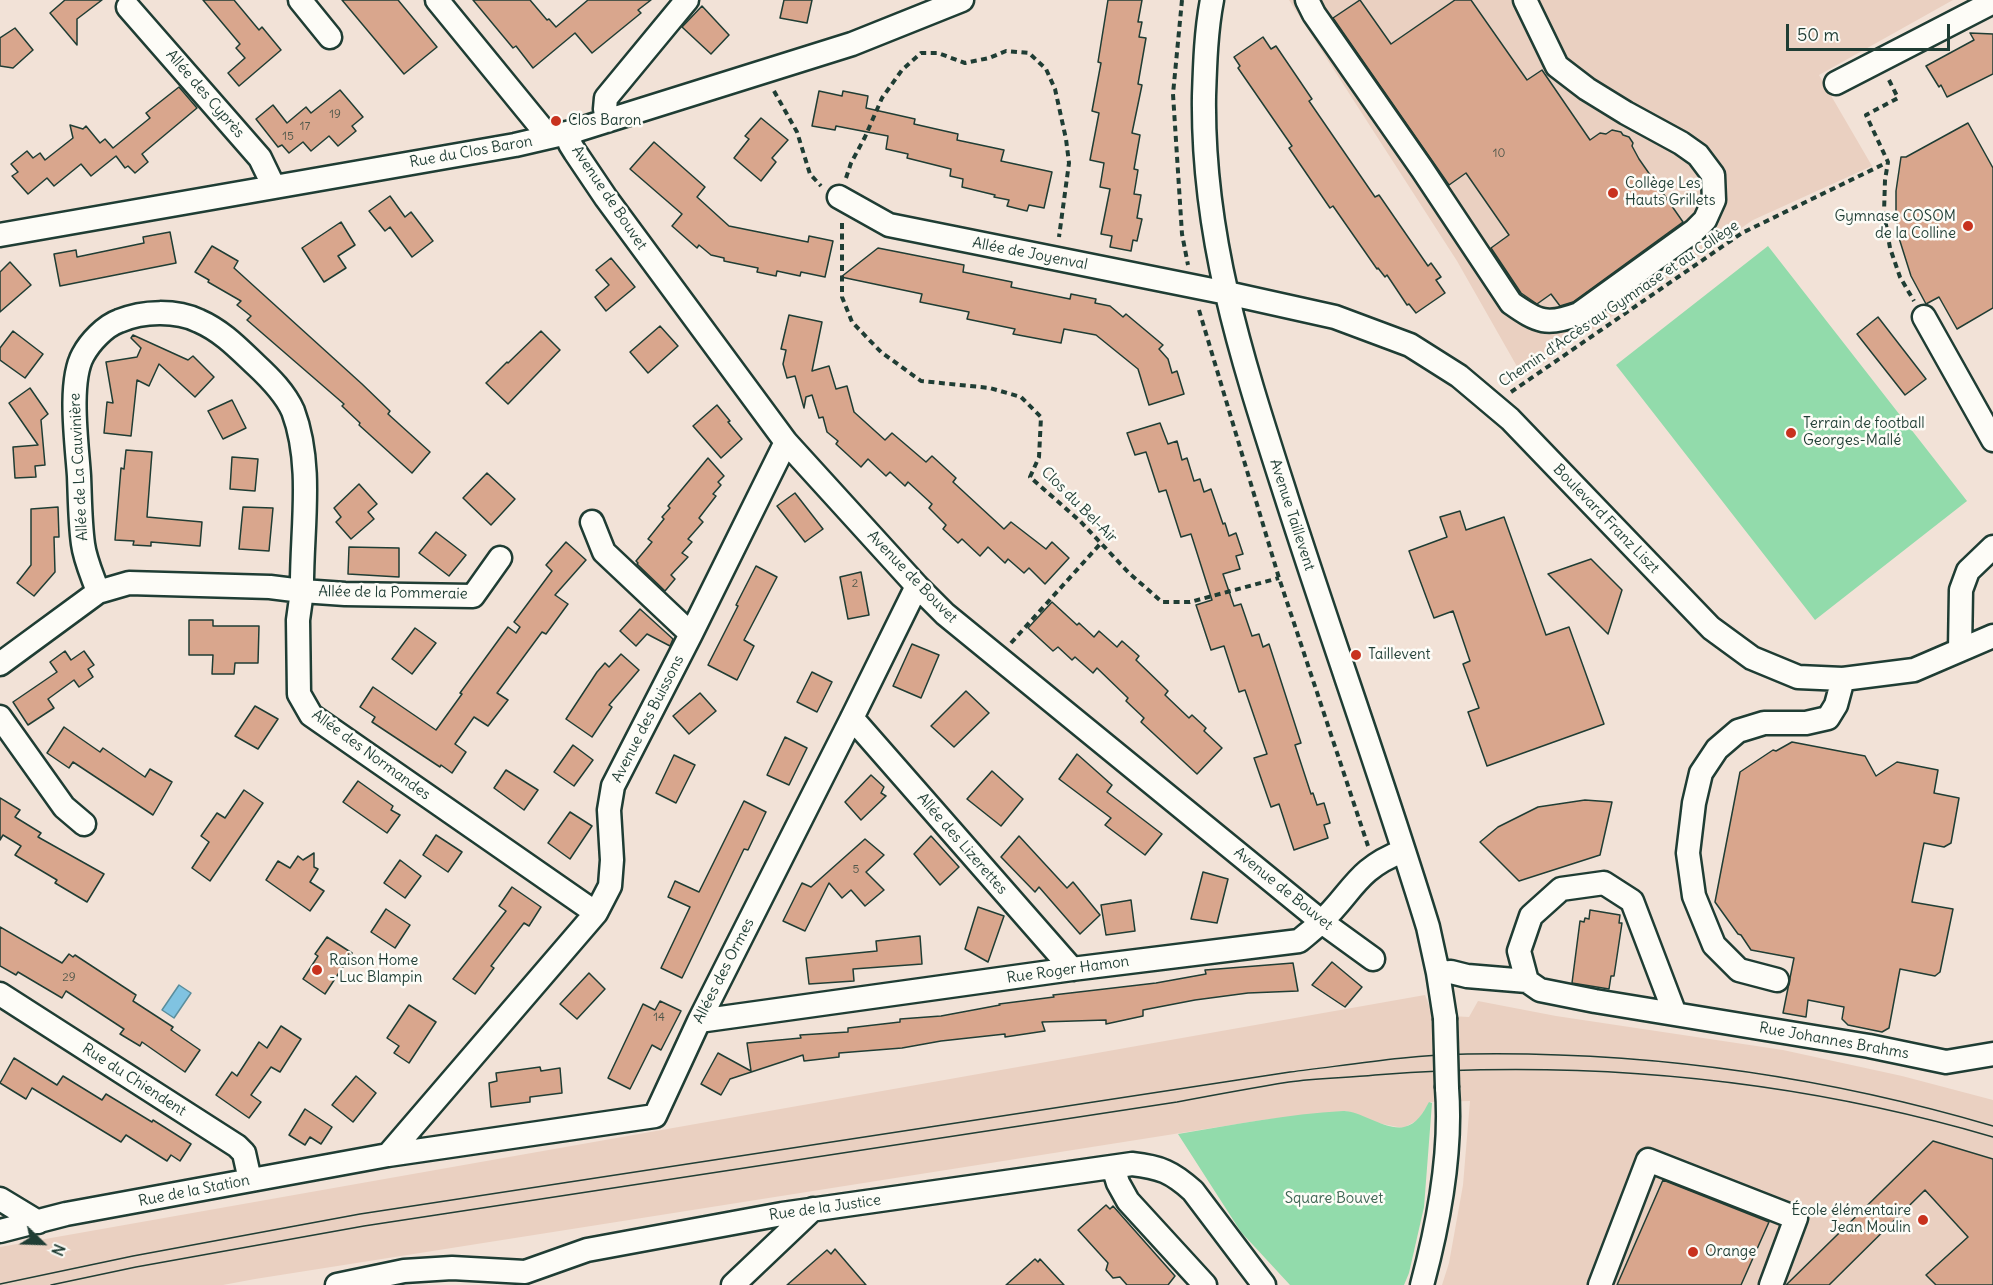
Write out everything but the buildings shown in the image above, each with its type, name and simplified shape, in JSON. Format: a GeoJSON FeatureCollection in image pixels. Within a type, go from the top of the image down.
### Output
{"type":"FeatureCollection","features":[{"type":"Feature","properties":{"kind":"street"},"geometry":{"type":"LineString","coordinates":[[300,0],[330,37]]}},
{"type":"Feature","properties":{"kind":"street"},"geometry":{"type":"LineString","coordinates":[[437,0],[549,137]]}},
{"type":"Feature","properties":{"kind":"street"},"geometry":{"type":"LineString","coordinates":[[607,121],[606,98],[687,0]]}},
{"type":"Feature","properties":{"kind":"street","name":"Avenue Taillevent"},"geometry":{"type":"LineString","coordinates":[[1212,0],[1204,72],[1203,134],[1206,181],[1214,238],[1242,357],[1310,572],[1428,927],[1438,973],[1445,1018],[1449,1119],[1438,1215],[1422,1285]]}},
{"type":"Feature","properties":{"kind":"street"},"geometry":{"type":"LineString","coordinates":[[1307,0],[1314,14],[1422,169],[1511,303],[1531,317],[1558,322],[1579,314],[1694,231],[1705,220],[1714,200],[1713,175],[1698,155],[1587,89],[1557,66],[1525,0]]}},
{"type":"Feature","properties":{"kind":"street","name":"Rue du Clos Baron"},"geometry":{"type":"LineString","coordinates":[[0,235],[514,145],[572,132],[852,44],[952,2]]}},
{"type":"Feature","properties":{"kind":"street"},"geometry":{"type":"LineString","coordinates":[[1836,83],[1993,2]]}},
{"type":"Feature","properties":{"kind":"street","name":"Allée des Cyprès"},"geometry":{"type":"LineString","coordinates":[[128,7],[260,158],[274,187]]}},
{"type":"Feature","properties":{"kind":"street","name":"Avenue de Bouvet"},"geometry":{"type":"LineString","coordinates":[[572,132],[570,144],[606,198],[786,442],[917,586],[945,614],[1322,922],[1373,959]]}},
{"type":"Feature","properties":{"kind":"street","name":"Allée de Joyenval"},"geometry":{"type":"LineString","coordinates":[[839,196],[889,225],[1227,293]]}},
{"type":"Feature","properties":{"kind":"street","name":"Boulevard Franz Liszt"},"geometry":{"type":"LineString","coordinates":[[1227,293],[1335,317],[1410,345],[1459,376],[1510,419],[1711,628],[1752,658],[1798,677],[1843,679],[1914,670],[1993,636]]}},
{"type":"Feature","properties":{"kind":"street","name":"Allée de La Cauvinière"},"geometry":{"type":"LineString","coordinates":[[99,592],[83,546],[75,427],[75,387],[82,356],[97,337],[117,321],[141,315],[169,313],[197,320],[224,335],[275,383],[292,409],[301,440],[305,489],[302,591]]}},
{"type":"Feature","properties":{"kind":"street"},"geometry":{"type":"LineString","coordinates":[[1924,317],[1993,440]]}},
{"type":"Feature","properties":{"kind":"street","name":"Avenue des Buissons"},"geometry":{"type":"LineString","coordinates":[[388,1155],[596,913],[610,886],[612,860],[609,810],[613,786],[786,442]]}},
{"type":"Feature","properties":{"kind":"street"},"geometry":{"type":"LineString","coordinates":[[592,522],[604,552],[691,634]]}},
{"type":"Feature","properties":{"kind":"street"},"geometry":{"type":"LineString","coordinates":[[1960,650],[1961,590],[1968,571],[1993,547]]}},
{"type":"Feature","properties":{"kind":"street","name":"Allée de la Pommeraie"},"geometry":{"type":"LineString","coordinates":[[302,591],[473,596],[500,558]]}},
{"type":"Feature","properties":{"kind":"street"},"geometry":{"type":"LineString","coordinates":[[0,664],[99,592],[129,583],[302,591]]}},
{"type":"Feature","properties":{"kind":"street","name":"Allées des Ormes"},"geometry":{"type":"LineString","coordinates":[[388,1155],[655,1116],[699,1021],[917,586]]}},
{"type":"Feature","properties":{"kind":"street","name":"Allée des Normandes"},"geometry":{"type":"LineString","coordinates":[[302,591],[298,620],[298,694],[310,715],[596,913]]}},
{"type":"Feature","properties":{"kind":"street"},"geometry":{"type":"LineString","coordinates":[[1777,980],[1738,970],[1714,945],[1694,896],[1688,853],[1694,802],[1701,773],[1717,749],[1738,731],[1764,723],[1806,723],[1828,717],[1836,705],[1843,679]]}},
{"type":"Feature","properties":{"kind":"street"},"geometry":{"type":"LineString","coordinates":[[0,717],[64,807],[84,824]]}},
{"type":"Feature","properties":{"kind":"street","name":"Allée des Lizerettes"},"geometry":{"type":"LineString","coordinates":[[852,718],[1072,969]]}},
{"type":"Feature","properties":{"kind":"street","name":"Rue Roger Hamon"},"geometry":{"type":"LineString","coordinates":[[699,1021],[1072,969],[1299,941],[1322,922],[1359,877],[1376,864],[1403,851]]}},
{"type":"Feature","properties":{"kind":"street"},"geometry":{"type":"LineString","coordinates":[[1527,981],[1519,951],[1531,916],[1561,889],[1604,883],[1632,901],[1675,1014]]}},
{"type":"Feature","properties":{"kind":"street","name":"Rue Johannes Brahms"},"geometry":{"type":"LineString","coordinates":[[1438,973],[1451,972],[1467,976],[1527,981],[1540,990],[1869,1046],[1946,1062],[1993,1054]]}},
{"type":"Feature","properties":{"kind":"street","name":"Rue du Chiendent"},"geometry":{"type":"LineString","coordinates":[[0,994],[237,1146],[244,1153],[250,1180]]}},
{"type":"Feature","properties":{"kind":"street","name":"Rue de la Station"},"geometry":{"type":"LineString","coordinates":[[0,1231],[77,1212],[388,1155]]}},
{"type":"Feature","properties":{"kind":"street"},"geometry":{"type":"LineString","coordinates":[[1600,1285],[1648,1160],[1796,1218],[1771,1285]]}},
{"type":"Feature","properties":{"kind":"street","name":"Rue de la Justice"},"geometry":{"type":"LineString","coordinates":[[337,1285],[404,1271],[452,1268],[528,1279],[587,1250],[813,1209],[1132,1164],[1153,1166],[1179,1178],[1193,1191],[1264,1285]]}},
{"type":"Feature","properties":{"kind":"street"},"geometry":{"type":"LineString","coordinates":[[1113,1167],[1118,1183],[1128,1201],[1205,1285]]}},
{"type":"Feature","properties":{"kind":"street"},"geometry":{"type":"LineString","coordinates":[[0,1199],[38,1222]]}},
{"type":"Feature","properties":{"kind":"street"},"geometry":{"type":"LineString","coordinates":[[733,1285],[813,1209]]}},
{"type":"Feature","properties":{"kind":"path"},"geometry":{"type":"LineString","coordinates":[[1182,0],[1173,94],[1182,234],[1188,264]]}},
{"type":"Feature","properties":{"kind":"path"},"geometry":{"type":"LineString","coordinates":[[763,72],[797,132],[810,174],[823,188],[839,196],[851,163],[882,98],[902,70],[921,53],[938,53],[965,63],[1006,51],[1029,53],[1046,69],[1054,89],[1066,139],[1069,163],[1056,259]]}},
{"type":"Feature","properties":{"kind":"path"},"geometry":{"type":"LineString","coordinates":[[1892,85],[1898,98],[1866,115],[1888,162],[1884,213],[1890,248],[1900,278],[1924,317]]}},
{"type":"Feature","properties":{"kind":"path","name":"Chemin d'Accès au Gymnase et au Collège"},"geometry":{"type":"LineString","coordinates":[[1493,404],[1742,233],[1888,162]]}},
{"type":"Feature","properties":{"kind":"path","name":"Clos du Bel-Air"},"geometry":{"type":"LineString","coordinates":[[839,196],[843,232],[842,297],[852,322],[881,352],[921,381],[990,388],[1021,397],[1041,417],[1039,457],[1030,477],[1080,520],[1129,573],[1162,602],[1190,602],[1280,578]]}},
{"type":"Feature","properties":{"kind":"path"},"geometry":{"type":"LineString","coordinates":[[1198,306],[1280,578],[1347,788],[1370,852]]}},
{"type":"Feature","properties":{"kind":"path"},"geometry":{"type":"LineString","coordinates":[[999,657],[1101,543]]}},
{"type":"Feature","properties":{"kind":"shaded area","name":"Collège Les Hauts Grillets"},"geometry":{"type":"Polygon","coordinates":[[[1289,0],[1953,0],[1819,75],[1872,166],[1753,220],[1523,377],[1457,261],[1289,0]]]}},
{"type":"Feature","properties":{"kind":"shaded area"},"geometry":{"type":"Polygon","coordinates":[[[1425,995],[1433,1015],[1469,1017],[1478,1001],[1556,1016],[1783,1050],[1902,1076],[1993,1100],[1993,1285],[1442,1285],[1449,1263],[1463,1185],[1470,1101],[1430,1102],[1418,1120],[1403,1128],[1377,1123],[1346,1111],[1263,1120],[223,1285],[0,1285],[0,1247],[1425,995]]]}},
{"type":"Feature","properties":{"kind":"green space","name":"Terrain de football Georges-Mallé"},"geometry":{"type":"Polygon","coordinates":[[[1768,246],[1967,501],[1815,620],[1616,365],[1768,246]]]}},
{"type":"Feature","properties":{"kind":"green space","name":"Square Bouvet"},"geometry":{"type":"Polygon","coordinates":[[[1429,1102],[1432,1103],[1424,1207],[1409,1273],[1404,1285],[1290,1285],[1241,1232],[1178,1134],[1281,1117],[1343,1111],[1389,1126],[1404,1127],[1416,1121],[1429,1102]]]}},
{"type":"Feature","properties":{"kind":"water"},"geometry":{"type":"Polygon","coordinates":[[[179,985],[191,993],[174,1018],[162,1010],[179,985]]]}},
{"type":"Feature","properties":{"kind":"tram line"},"geometry":{"type":"LineString","coordinates":[[0,1284],[133,1256],[360,1214],[1290,1072],[1423,1056],[1533,1054],[1600,1057],[1733,1070],[1864,1093],[1993,1126]]}},
{"type":"Feature","properties":{"kind":"tram line"},"geometry":{"type":"LineString","coordinates":[[51,1285],[136,1267],[364,1226],[1177,1102],[1289,1082],[1321,1079],[1454,1071],[1532,1070],[1610,1072],[1687,1078],[1764,1087],[1841,1100],[1993,1137]]}},
{"type":"Feature","properties":{"kind":"place","name":"Clos Baron"},"geometry":{"type":"Point","coordinates":[556,121]}},
{"type":"Feature","properties":{"kind":"place","name":"Collège Les Hauts Grillets"},"geometry":{"type":"Point","coordinates":[1613,193]}},
{"type":"Feature","properties":{"kind":"place","name":"Gymnase COSOM de la Colline"},"geometry":{"type":"Point","coordinates":[1968,226]}},
{"type":"Feature","properties":{"kind":"place","name":"Terrain de football Georges-Mallé"},"geometry":{"type":"Point","coordinates":[1791,433]}},
{"type":"Feature","properties":{"kind":"place","name":"Taillevent"},"geometry":{"type":"Point","coordinates":[1356,655]}},
{"type":"Feature","properties":{"kind":"place","name":"Raison Home - Luc Blampin"},"geometry":{"type":"Point","coordinates":[317,970]}},
{"type":"Feature","properties":{"kind":"place","name":"École élémentaire Jean Moulin"},"geometry":{"type":"Point","coordinates":[1923,1220]}},
{"type":"Feature","properties":{"kind":"place","name":"Orange"},"geometry":{"type":"Point","coordinates":[1693,1252]}}]}
